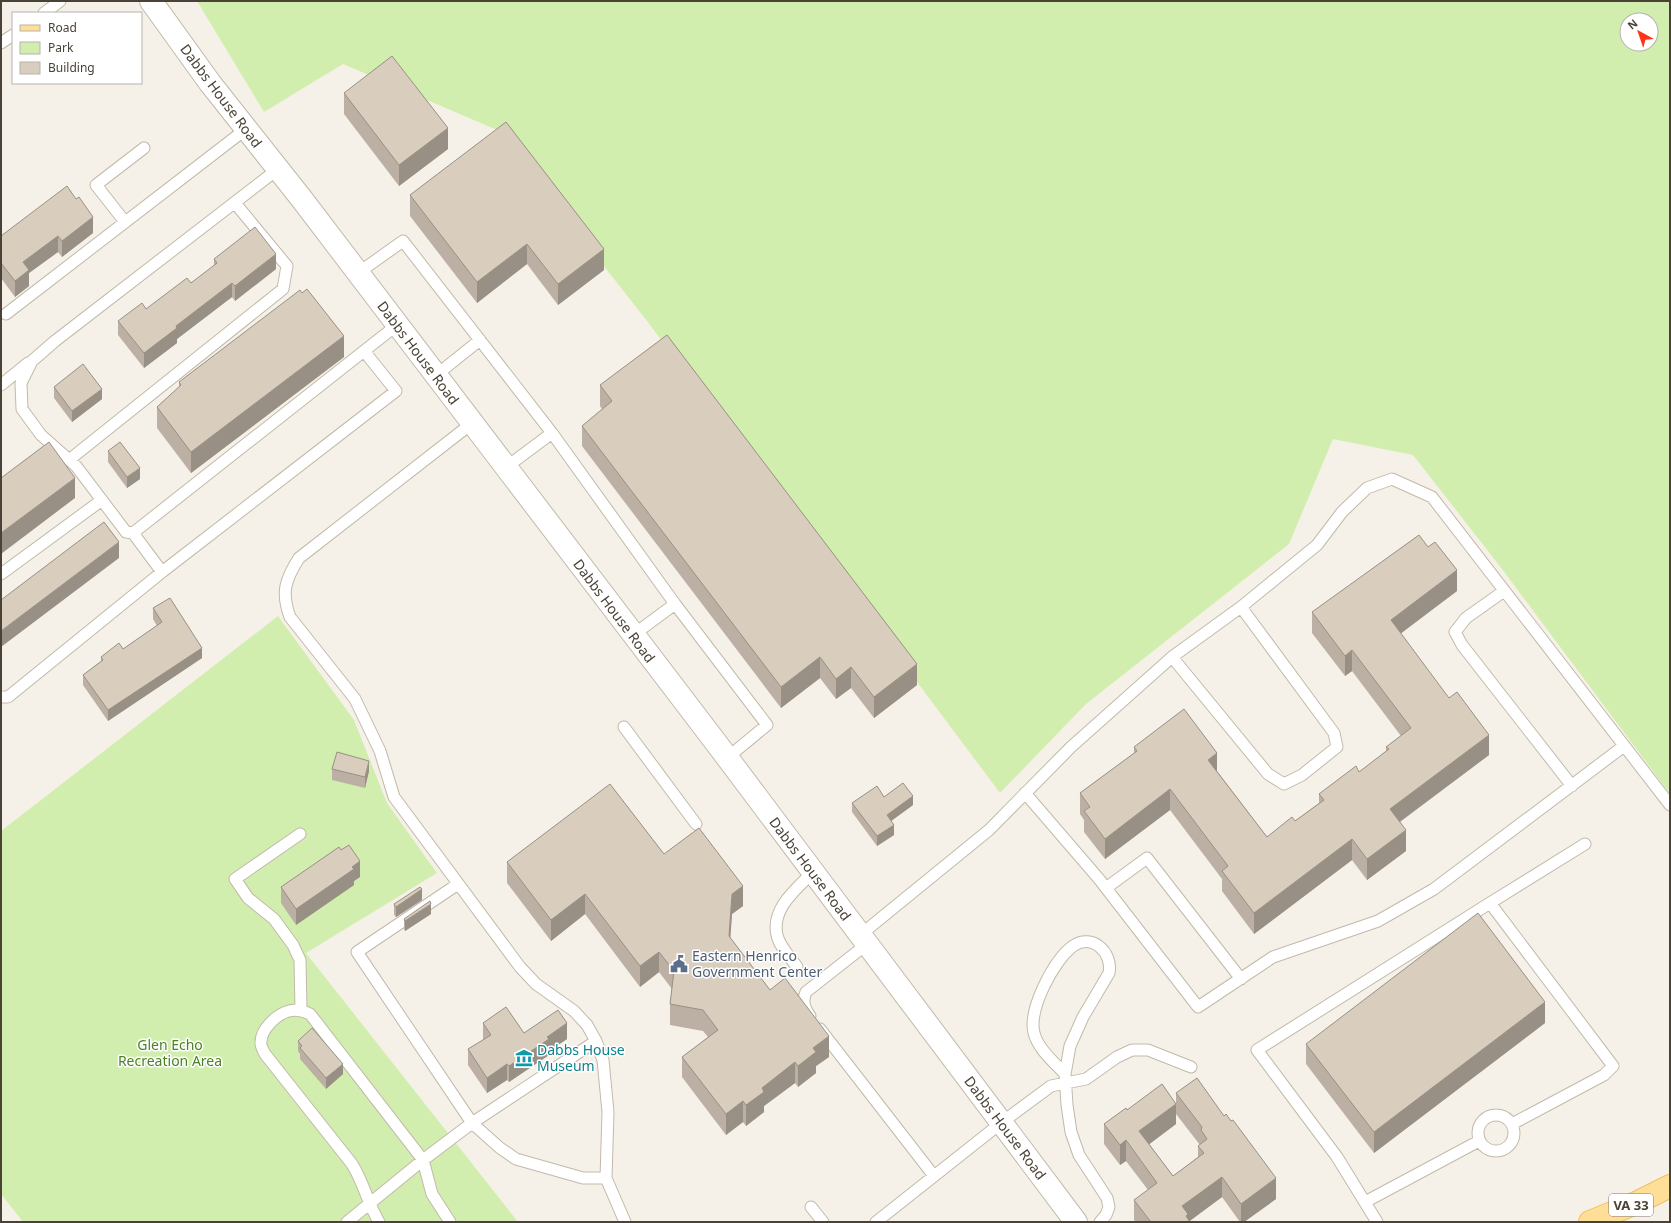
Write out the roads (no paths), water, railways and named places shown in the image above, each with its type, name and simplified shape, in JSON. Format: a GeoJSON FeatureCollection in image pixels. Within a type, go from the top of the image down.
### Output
{"type":"FeatureCollection","features":[{"type":"Feature","properties":{"kind":"main road","name":"VA 33"},"geometry":{"type":"LineString","coordinates":[[1591,1222],[1636,1203],[1670,1186]]}},
{"type":"Feature","properties":{"kind":"street","name":"Dabbs House Road"},"geometry":{"type":"LineString","coordinates":[[151,1],[210,83],[358,273],[471,424],[727,758],[1076,1222]]}},
{"type":"Feature","properties":{"kind":"lane"},"geometry":{"type":"LineString","coordinates":[[45,12],[60,1]]}},
{"type":"Feature","properties":{"kind":"lane"},"geometry":{"type":"LineString","coordinates":[[1,43],[12,36]]}},
{"type":"Feature","properties":{"kind":"lane"},"geometry":{"type":"LineString","coordinates":[[6,314],[246,128]]}},
{"type":"Feature","properties":{"kind":"lane"},"geometry":{"type":"LineString","coordinates":[[125,222],[96,185],[144,148]]}},
{"type":"Feature","properties":{"kind":"lane"},"geometry":{"type":"LineString","coordinates":[[1,385],[278,169]]}},
{"type":"Feature","properties":{"kind":"lane"},"geometry":{"type":"LineString","coordinates":[[69,460],[283,289],[287,266],[235,203]]}},
{"type":"Feature","properties":{"kind":"lane"},"geometry":{"type":"LineString","coordinates":[[358,273],[403,241],[552,432],[675,604],[767,725],[727,758]]}},
{"type":"Feature","properties":{"kind":"lane"},"geometry":{"type":"LineString","coordinates":[[133,533],[397,325]]}},
{"type":"Feature","properties":{"kind":"lane"},"geometry":{"type":"LineString","coordinates":[[435,376],[480,340]]}},
{"type":"Feature","properties":{"kind":"lane"},"geometry":{"type":"LineString","coordinates":[[1,697],[8,697],[162,572],[396,391],[364,351]]}},
{"type":"Feature","properties":{"kind":"lane"},"geometry":{"type":"LineString","coordinates":[[32,361],[21,383],[22,409],[41,435],[76,466],[126,532],[133,533],[162,572]]}},
{"type":"Feature","properties":{"kind":"lane"},"geometry":{"type":"LineString","coordinates":[[471,424],[299,558],[288,575],[284,603],[290,618],[355,699],[380,752],[394,797],[520,967],[536,984],[574,1011],[587,1025],[596,1041],[603,1060],[608,1112],[606,1178],[625,1222]]}},
{"type":"Feature","properties":{"kind":"lane"},"geometry":{"type":"LineString","coordinates":[[505,468],[552,432]]}},
{"type":"Feature","properties":{"kind":"lane"},"geometry":{"type":"LineString","coordinates":[[934,1176],[804,1008],[803,998],[806,992],[989,830],[1071,747],[1172,657],[1241,607],[1317,545],[1342,512],[1367,488],[1392,479],[1432,497],[1670,805]]}},
{"type":"Feature","properties":{"kind":"lane"},"geometry":{"type":"LineString","coordinates":[[1,574],[102,500]]}},
{"type":"Feature","properties":{"kind":"lane"},"geometry":{"type":"LineString","coordinates":[[1504,591],[1466,618],[1455,632],[1462,645],[1572,786]]}},
{"type":"Feature","properties":{"kind":"lane"},"geometry":{"type":"LineString","coordinates":[[633,635],[675,604]]}},
{"type":"Feature","properties":{"kind":"lane"},"geometry":{"type":"LineString","coordinates":[[1172,657],[1268,774],[1284,784],[1302,775],[1337,747],[1334,733],[1241,607]]}},
{"type":"Feature","properties":{"kind":"lane"},"geometry":{"type":"LineString","coordinates":[[624,727],[696,824]]}},
{"type":"Feature","properties":{"kind":"lane"},"geometry":{"type":"LineString","coordinates":[[1026,793],[1106,888],[1198,1007],[1273,957],[1378,920],[1434,889],[1624,746]]}},
{"type":"Feature","properties":{"kind":"lane"},"geometry":{"type":"LineString","coordinates":[[300,834],[235,878],[248,898],[282,929],[293,945],[300,960],[301,1010]]}},
{"type":"Feature","properties":{"kind":"lane"},"geometry":{"type":"LineString","coordinates":[[1377,1222],[1329,1146],[1257,1050],[1585,844]]}},
{"type":"Feature","properties":{"kind":"lane"},"geometry":{"type":"LineString","coordinates":[[1106,888],[1147,858],[1241,979]]}},
{"type":"Feature","properties":{"kind":"lane"},"geometry":{"type":"LineString","coordinates":[[797,967],[777,936],[777,922],[781,909],[788,897],[812,873]]}},
{"type":"Feature","properties":{"kind":"lane"},"geometry":{"type":"LineString","coordinates":[[458,884],[358,952],[472,1123],[500,1148],[516,1159],[584,1178],[606,1178]]}},
{"type":"Feature","properties":{"kind":"lane"},"geometry":{"type":"LineString","coordinates":[[1490,903],[1613,1066],[1604,1075],[1512,1124]]}},
{"type":"Feature","properties":{"kind":"lane"},"geometry":{"type":"LineString","coordinates":[[1065,1079],[1037,1041],[1033,1032],[1034,1017],[1050,974],[1062,956],[1074,945],[1090,943],[1104,950],[1109,956],[1111,966],[1109,973],[1083,1017],[1070,1046],[1065,1079],[1071,1132],[1075,1144],[1079,1155],[1107,1198],[1109,1207],[1106,1215],[1100,1222]]}},
{"type":"Feature","properties":{"kind":"lane"},"geometry":{"type":"LineString","coordinates":[[379,1222],[369,1205],[360,1177],[352,1164],[265,1054],[260,1043],[264,1031],[274,1019],[289,1011],[301,1010],[310,1014],[423,1160],[432,1194],[450,1222]]}},
{"type":"Feature","properties":{"kind":"lane"},"geometry":{"type":"LineString","coordinates":[[347,1222],[423,1160],[472,1123],[596,1041]]}},
{"type":"Feature","properties":{"kind":"lane"},"geometry":{"type":"LineString","coordinates":[[876,1222],[1001,1123],[1051,1086],[1065,1079],[1086,1079],[1117,1057],[1132,1050],[1148,1050],[1191,1067]]}},
{"type":"Feature","properties":{"kind":"lane"},"geometry":{"type":"LineString","coordinates":[[1498,1114],[1512,1124],[1514,1136],[1507,1147],[1501,1150],[1488,1150],[1479,1142],[1477,1136],[1479,1125],[1487,1116],[1498,1114]]}},
{"type":"Feature","properties":{"kind":"lane"},"geometry":{"type":"LineString","coordinates":[[1365,1202],[1479,1142]]}},
{"type":"Feature","properties":{"kind":"lane"},"geometry":{"type":"LineString","coordinates":[[810,1207],[823,1222]]}},
{"type":"Feature","properties":{"kind":"place","name":"Eastern Henrico Government Center"},"geometry":{"type":"Point","coordinates":[679,964]}},
{"type":"Feature","properties":{"kind":"place","name":"Dabbs House Museum"},"geometry":{"type":"Point","coordinates":[524,1058]}},
{"type":"Feature","properties":{"kind":"park label","name":"Glen Echo Recreation Area"},"geometry":{"type":"Point","coordinates":[170,1054]}}]}
